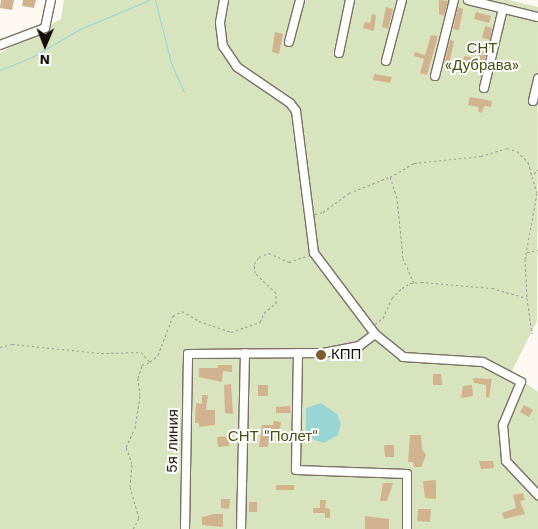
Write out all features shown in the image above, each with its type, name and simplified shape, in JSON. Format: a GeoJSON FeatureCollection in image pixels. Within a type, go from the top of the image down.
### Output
{"type":"FeatureCollection","features":[{"type":"Feature","properties":{"kind":"street"},"geometry":{"type":"LineString","coordinates":[[0,45],[45,28],[51,0]]}},
{"type":"Feature","properties":{"kind":"street"},"geometry":{"type":"LineString","coordinates":[[224,0],[220,24],[223,46],[237,67],[290,103],[296,112],[314,253],[369,326],[403,357],[422,360],[483,362],[521,382],[502,425],[506,462],[538,495]]}},
{"type":"Feature","properties":{"kind":"street"},"geometry":{"type":"LineString","coordinates":[[289,42],[300,0]]}},
{"type":"Feature","properties":{"kind":"street"},"geometry":{"type":"LineString","coordinates":[[339,53],[350,0]]}},
{"type":"Feature","properties":{"kind":"street"},"geometry":{"type":"LineString","coordinates":[[386,61],[402,0]]}},
{"type":"Feature","properties":{"kind":"street"},"geometry":{"type":"LineString","coordinates":[[435,76],[454,0]]}},
{"type":"Feature","properties":{"kind":"street"},"geometry":{"type":"LineString","coordinates":[[468,0],[538,17]]}},
{"type":"Feature","properties":{"kind":"street"},"geometry":{"type":"LineString","coordinates":[[484,88],[503,8]]}},
{"type":"Feature","properties":{"kind":"street"},"geometry":{"type":"LineString","coordinates":[[533,101],[538,79]]}},
{"type":"Feature","properties":{"kind":"street"},"geometry":{"type":"LineString","coordinates":[[241,529],[245,353],[324,353],[359,346],[376,334]]}},
{"type":"Feature","properties":{"kind":"street","name":"5я линия"},"geometry":{"type":"LineString","coordinates":[[185,529],[188,354],[245,353]]}},
{"type":"Feature","properties":{"kind":"street"},"geometry":{"type":"LineString","coordinates":[[298,353],[296,470],[407,474],[407,529]]}},
{"type":"Feature","properties":{"kind":"path"},"geometry":{"type":"LineString","coordinates":[[309,215],[323,212],[349,193],[390,177],[414,163],[481,156],[507,148],[517,151],[534,174],[536,214],[526,252],[527,298],[532,334]]}},
{"type":"Feature","properties":{"kind":"path"},"geometry":{"type":"LineString","coordinates":[[534,174],[538,169]]}},
{"type":"Feature","properties":{"kind":"path"},"geometry":{"type":"LineString","coordinates":[[390,177],[396,198],[403,258],[414,283]]}},
{"type":"Feature","properties":{"kind":"path"},"geometry":{"type":"LineString","coordinates":[[526,252],[538,250]]}},
{"type":"Feature","properties":{"kind":"path"},"geometry":{"type":"LineString","coordinates":[[133,529],[139,518],[130,487],[132,464],[126,448],[136,420],[140,395],[138,378],[142,365],[150,362],[158,355],[173,316],[182,311],[199,322],[231,332],[260,322],[264,313],[276,303],[276,293],[255,273],[254,264],[259,257],[269,254],[289,262],[314,253]]}},
{"type":"Feature","properties":{"kind":"path"},"geometry":{"type":"LineString","coordinates":[[369,326],[383,318],[392,298],[414,283],[492,288],[527,298]]}},
{"type":"Feature","properties":{"kind":"path"},"geometry":{"type":"LineString","coordinates":[[0,346],[12,344],[101,353],[141,352],[150,362]]}},
{"type":"Feature","properties":{"kind":"green space"},"geometry":{"type":"Polygon","coordinates":[[[64,0],[508,0],[538,7],[537,321],[511,373],[538,392],[538,529],[0,529],[0,53],[61,19],[64,0]]]}},
{"type":"Feature","properties":{"kind":"water"},"geometry":{"type":"Polygon","coordinates":[[[321,403],[337,414],[341,424],[338,435],[324,443],[312,439],[306,429],[306,408],[321,403]]]}},
{"type":"Feature","properties":{"kind":"building"},"geometry":{"type":"Polygon","coordinates":[[[1,0],[14,0],[12,10],[0,8],[1,0]]]}},
{"type":"Feature","properties":{"kind":"building"},"geometry":{"type":"Polygon","coordinates":[[[23,0],[36,0],[34,8],[22,6],[23,0]]]}},
{"type":"Feature","properties":{"kind":"building"},"geometry":{"type":"Polygon","coordinates":[[[439,0],[448,1],[444,16],[439,14],[439,0]]]}},
{"type":"Feature","properties":{"kind":"building"},"geometry":{"type":"Polygon","coordinates":[[[386,7],[393,9],[388,29],[382,27],[386,7]]]}},
{"type":"Feature","properties":{"kind":"building"},"geometry":{"type":"Polygon","coordinates":[[[458,7],[463,9],[459,30],[453,29],[458,7]]]}},
{"type":"Feature","properties":{"kind":"building"},"geometry":{"type":"Polygon","coordinates":[[[476,12],[491,16],[489,23],[474,19],[476,12]]]}},
{"type":"Feature","properties":{"kind":"building"},"geometry":{"type":"Polygon","coordinates":[[[372,14],[376,15],[374,31],[363,28],[365,22],[370,23],[372,14]]]}},
{"type":"Feature","properties":{"kind":"building"},"geometry":{"type":"Polygon","coordinates":[[[485,26],[492,28],[490,40],[482,38],[485,26]]]}},
{"type":"Feature","properties":{"kind":"building"},"geometry":{"type":"Polygon","coordinates":[[[275,32],[283,34],[279,54],[272,52],[275,32]]]}},
{"type":"Feature","properties":{"kind":"building"},"geometry":{"type":"Polygon","coordinates":[[[431,35],[438,36],[427,75],[420,73],[424,59],[414,56],[415,52],[425,55],[431,35]]]}},
{"type":"Feature","properties":{"kind":"building"},"geometry":{"type":"Polygon","coordinates":[[[450,40],[454,41],[449,65],[444,64],[450,40]]]}},
{"type":"Feature","properties":{"kind":"building"},"geometry":{"type":"Polygon","coordinates":[[[480,50],[487,52],[481,70],[471,67],[473,62],[463,61],[464,56],[478,59],[480,50]]]}},
{"type":"Feature","properties":{"kind":"building"},"geometry":{"type":"Polygon","coordinates":[[[374,74],[392,77],[390,83],[373,80],[374,74]]]}},
{"type":"Feature","properties":{"kind":"building"},"geometry":{"type":"Polygon","coordinates":[[[470,97],[492,101],[491,107],[484,106],[482,113],[478,111],[479,107],[468,105],[470,97]]]}},
{"type":"Feature","properties":{"kind":"building"},"geometry":{"type":"Polygon","coordinates":[[[218,365],[232,365],[232,372],[223,371],[222,382],[199,377],[199,368],[218,368],[218,365]]]}},
{"type":"Feature","properties":{"kind":"building"},"geometry":{"type":"Polygon","coordinates":[[[433,374],[441,374],[442,385],[433,385],[433,374]]]}},
{"type":"Feature","properties":{"kind":"building"},"geometry":{"type":"Polygon","coordinates":[[[473,378],[492,379],[489,398],[486,397],[486,385],[474,383],[473,378]]]}},
{"type":"Feature","properties":{"kind":"building"},"geometry":{"type":"Polygon","coordinates":[[[231,384],[233,414],[225,413],[224,385],[231,384]]]}},
{"type":"Feature","properties":{"kind":"building"},"geometry":{"type":"Polygon","coordinates":[[[258,385],[268,385],[268,396],[258,396],[258,385]]]}},
{"type":"Feature","properties":{"kind":"building"},"geometry":{"type":"Polygon","coordinates":[[[472,385],[473,396],[461,398],[463,386],[472,385]]]}},
{"type":"Feature","properties":{"kind":"building"},"geometry":{"type":"Polygon","coordinates":[[[202,395],[208,395],[206,410],[215,410],[215,425],[199,427],[199,423],[195,423],[196,403],[202,404],[202,395]]]}},
{"type":"Feature","properties":{"kind":"building"},"geometry":{"type":"Polygon","coordinates":[[[524,405],[533,410],[529,417],[520,412],[524,405]]]}},
{"type":"Feature","properties":{"kind":"building"},"geometry":{"type":"Polygon","coordinates":[[[290,406],[291,413],[276,413],[276,407],[290,406]]]}},
{"type":"Feature","properties":{"kind":"building"},"geometry":{"type":"Polygon","coordinates":[[[274,421],[281,422],[280,431],[270,431],[268,447],[259,447],[262,425],[273,425],[274,421]]]}},
{"type":"Feature","properties":{"kind":"building"},"geometry":{"type":"Polygon","coordinates":[[[410,435],[421,435],[422,449],[426,455],[421,467],[414,467],[413,462],[408,462],[410,435]]]}},
{"type":"Feature","properties":{"kind":"building"},"geometry":{"type":"Polygon","coordinates":[[[228,436],[229,446],[218,447],[217,437],[228,436]]]}},
{"type":"Feature","properties":{"kind":"building"},"geometry":{"type":"Polygon","coordinates":[[[384,445],[394,445],[394,457],[385,457],[384,445]]]}},
{"type":"Feature","properties":{"kind":"building"},"geometry":{"type":"Polygon","coordinates":[[[479,461],[493,461],[494,468],[481,469],[479,461]]]}},
{"type":"Feature","properties":{"kind":"building"},"geometry":{"type":"Polygon","coordinates":[[[436,480],[436,499],[425,498],[423,481],[436,480]]]}},
{"type":"Feature","properties":{"kind":"building"},"geometry":{"type":"Polygon","coordinates":[[[383,483],[393,483],[387,501],[380,501],[383,483]]]}},
{"type":"Feature","properties":{"kind":"building"},"geometry":{"type":"Polygon","coordinates":[[[276,485],[294,485],[294,490],[276,490],[276,485]]]}},
{"type":"Feature","properties":{"kind":"building"},"geometry":{"type":"Polygon","coordinates":[[[523,493],[525,500],[520,501],[525,514],[504,519],[502,513],[516,508],[513,495],[523,493]]]}},
{"type":"Feature","properties":{"kind":"building"},"geometry":{"type":"Polygon","coordinates":[[[221,499],[230,499],[229,509],[221,508],[221,499]]]}},
{"type":"Feature","properties":{"kind":"building"},"geometry":{"type":"Polygon","coordinates":[[[320,500],[326,500],[325,508],[330,509],[330,518],[325,518],[325,513],[313,513],[313,508],[320,508],[320,500]]]}},
{"type":"Feature","properties":{"kind":"building"},"geometry":{"type":"Polygon","coordinates":[[[249,502],[257,502],[257,512],[249,512],[249,502]]]}},
{"type":"Feature","properties":{"kind":"building"},"geometry":{"type":"Polygon","coordinates":[[[418,509],[431,509],[430,522],[417,521],[418,509]]]}},
{"type":"Feature","properties":{"kind":"building"},"geometry":{"type":"Polygon","coordinates":[[[223,514],[223,527],[202,525],[202,517],[223,514]]]}},
{"type":"Feature","properties":{"kind":"building"},"geometry":{"type":"Polygon","coordinates":[[[365,516],[389,519],[389,529],[365,529],[365,516]]]}},
{"type":"Feature","properties":{"kind":"waterway"},"geometry":{"type":"LineString","coordinates":[[0,70],[32,57],[80,29],[149,0]]}},
{"type":"Feature","properties":{"kind":"waterway"},"geometry":{"type":"LineString","coordinates":[[155,0],[171,63],[184,92]]}},
{"type":"Feature","properties":{"kind":"place","name":"КПП"},"geometry":{"type":"Point","coordinates":[321,355]}},
{"type":"Feature","properties":{"kind":"park label","name":"СНТ «Дубрава»"},"geometry":{"type":"Point","coordinates":[482,56]}},
{"type":"Feature","properties":{"kind":"park label","name":"СНТ \"Полет\""},"geometry":{"type":"Point","coordinates":[273,437]}}]}
